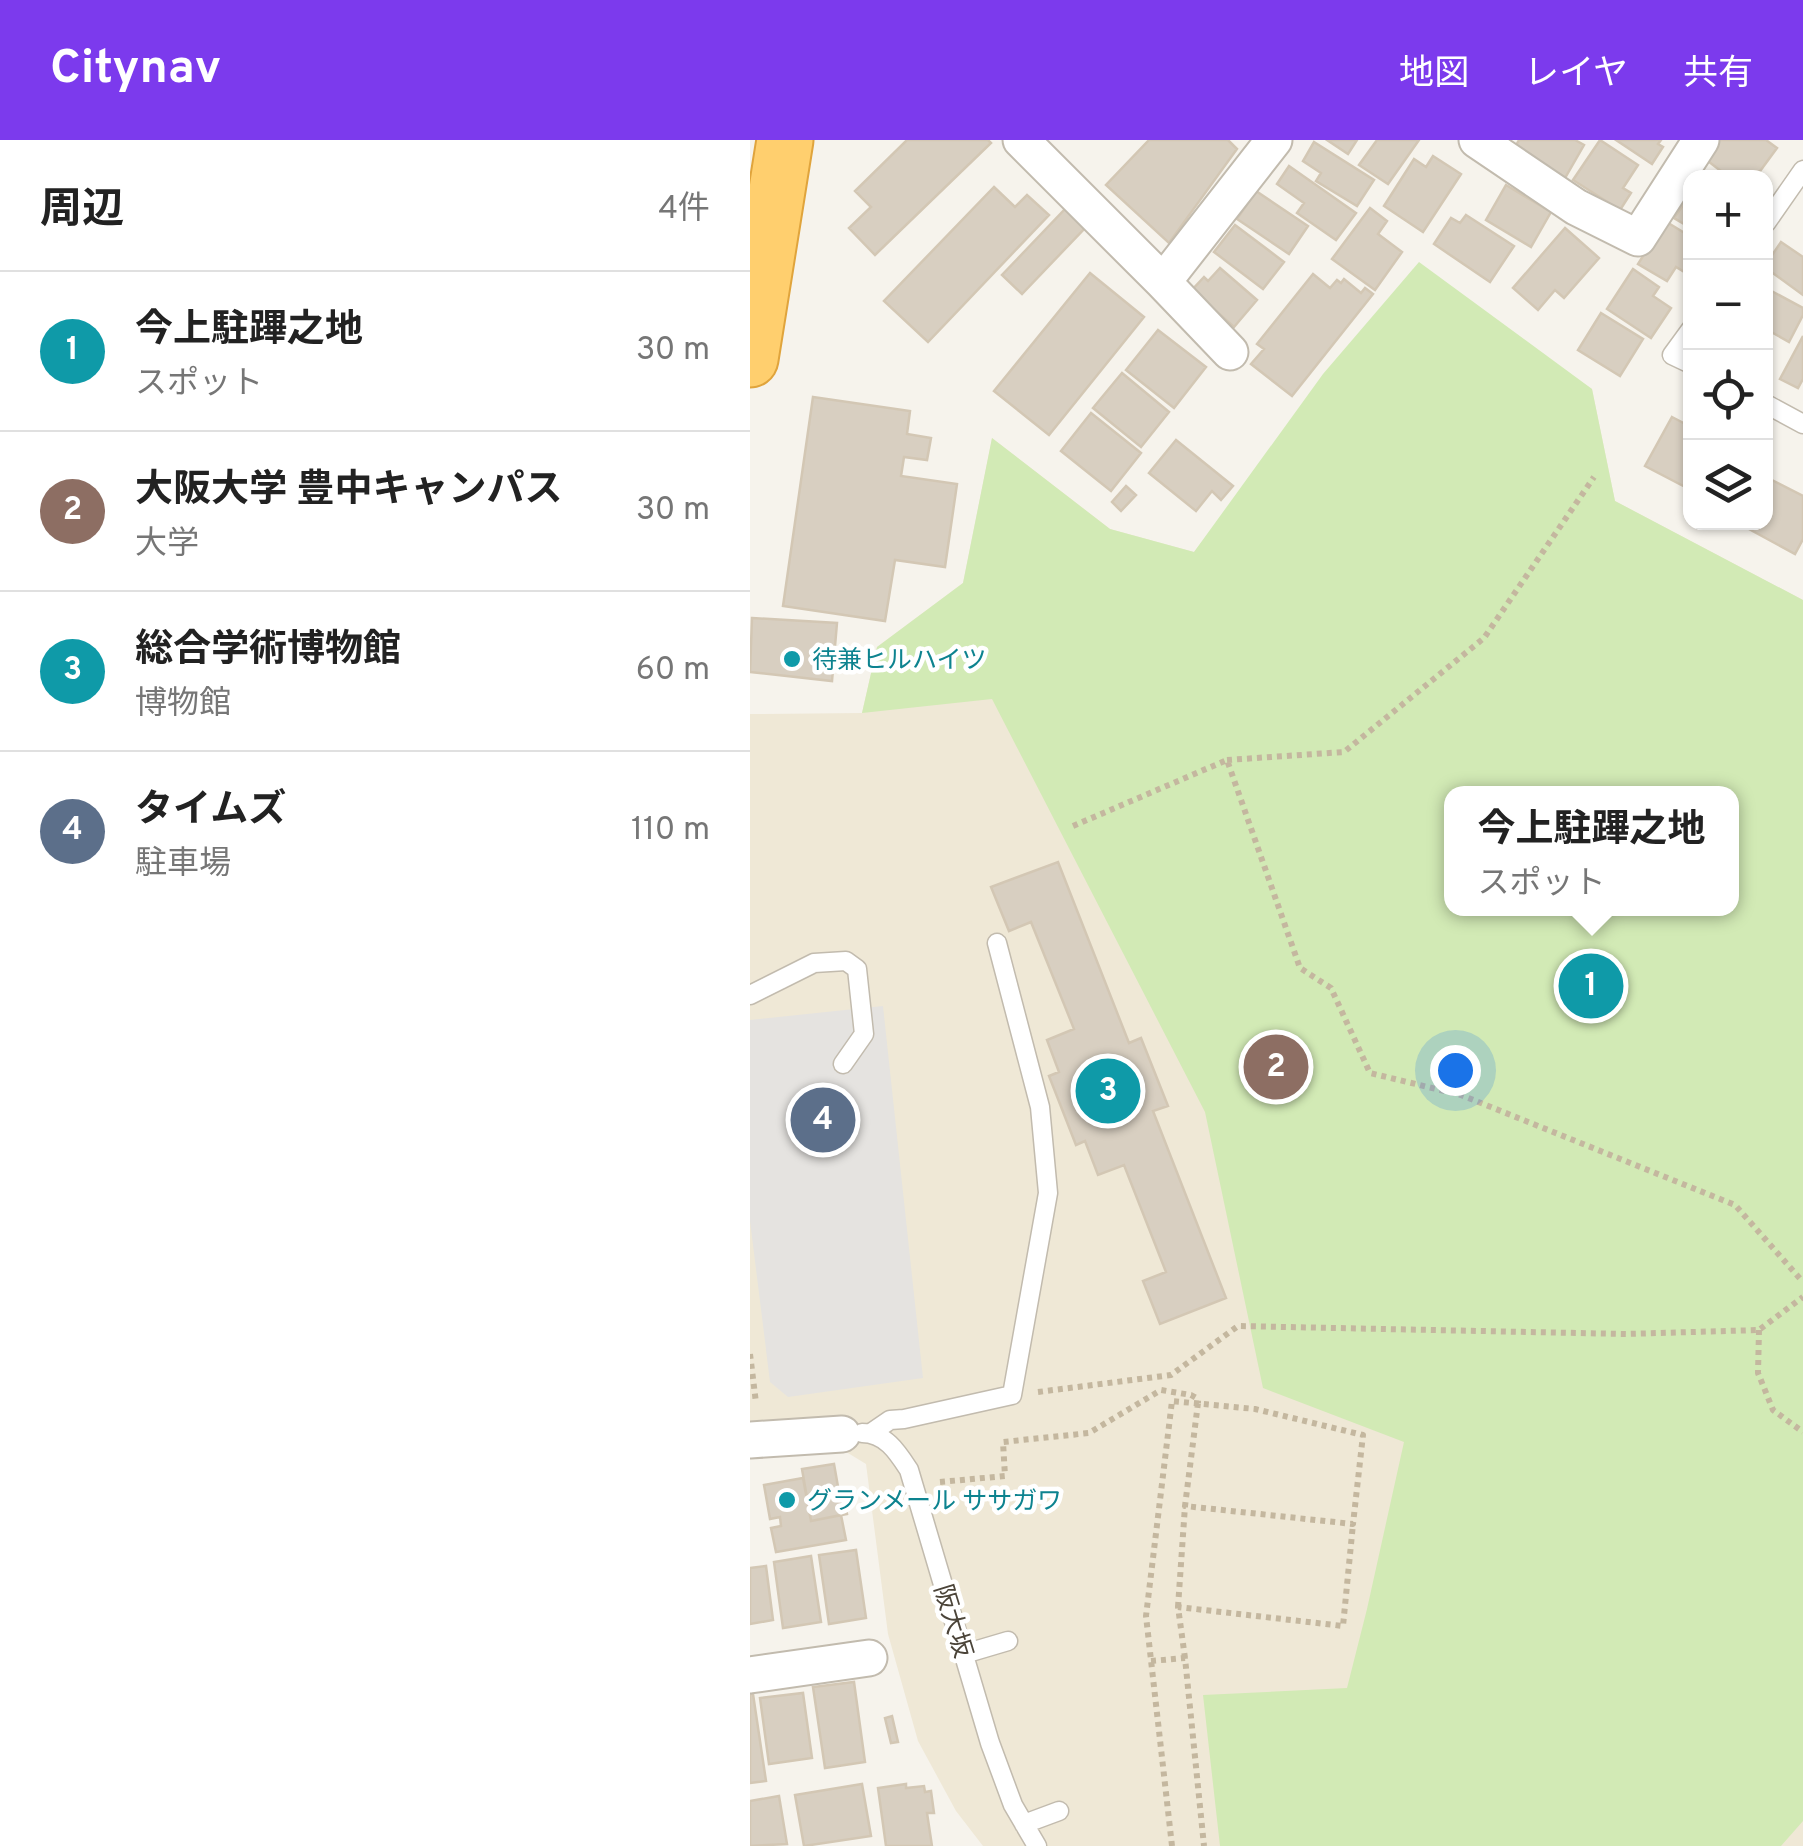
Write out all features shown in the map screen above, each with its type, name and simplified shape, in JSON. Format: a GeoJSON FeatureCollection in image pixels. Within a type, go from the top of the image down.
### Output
{"type":"FeatureCollection","features":[{"type":"Feature","properties":{"kind":"highway"},"geometry":{"type":"LineString","coordinates":[[750,359],[785,140]]}},
{"type":"Feature","properties":{"kind":"street"},"geometry":{"type":"LineString","coordinates":[[1021,140],[1230,352]]}},
{"type":"Feature","properties":{"kind":"street"},"geometry":{"type":"LineString","coordinates":[[1163,282],[1274,140]]}},
{"type":"Feature","properties":{"kind":"street"},"geometry":{"type":"LineString","coordinates":[[1485,142],[1576,207],[1638,238],[1702,140]]}},
{"type":"Feature","properties":{"kind":"street"},"geometry":{"type":"LineString","coordinates":[[755,1440],[856,1433]]}},
{"type":"Feature","properties":{"kind":"street"},"geometry":{"type":"LineString","coordinates":[[750,1675],[869,1658]]}},
{"type":"Feature","properties":{"kind":"lane"},"geometry":{"type":"LineString","coordinates":[[1773,213],[1803,170]]}},
{"type":"Feature","properties":{"kind":"lane"},"geometry":{"type":"LineString","coordinates":[[1683,339],[1672,355],[1683,360]]}},
{"type":"Feature","properties":{"kind":"lane"},"geometry":{"type":"LineString","coordinates":[[1773,408],[1803,424]]}},
{"type":"Feature","properties":{"kind":"lane"},"geometry":{"type":"LineString","coordinates":[[856,1433],[890,1420],[1012,1396],[1048,1194],[1040,1107],[997,942]]}},
{"type":"Feature","properties":{"kind":"lane"},"geometry":{"type":"LineString","coordinates":[[750,995],[814,964],[846,961],[858,969],[864,1034],[843,1064]]}},
{"type":"Feature","properties":{"kind":"lane","name":"阪大坂"},"geometry":{"type":"LineString","coordinates":[[856,1433],[894,1447],[909,1470],[990,1744],[1013,1805],[1037,1846]]}},
{"type":"Feature","properties":{"kind":"lane"},"geometry":{"type":"LineString","coordinates":[[964,1654],[1008,1641]]}},
{"type":"Feature","properties":{"kind":"lane"},"geometry":{"type":"LineString","coordinates":[[1024,1824],[1059,1811]]}},
{"type":"Feature","properties":{"kind":"path"},"geometry":{"type":"LineString","coordinates":[[1073,826],[1227,760],[1344,752],[1484,638],[1594,477]]}},
{"type":"Feature","properties":{"kind":"path"},"geometry":{"type":"LineString","coordinates":[[1227,760],[1300,968],[1331,988],[1370,1073],[1461,1095],[1735,1204],[1803,1282]]}},
{"type":"Feature","properties":{"kind":"path"},"geometry":{"type":"LineString","coordinates":[[1012,1396],[1171,1375],[1238,1326],[1626,1334],[1759,1330],[1803,1297]]}},
{"type":"Feature","properties":{"kind":"path"},"geometry":{"type":"LineString","coordinates":[[1759,1330],[1758,1373],[1773,1410],[1803,1432]]}},
{"type":"Feature","properties":{"kind":"path"},"geometry":{"type":"LineString","coordinates":[[750,1354],[755,1440]]}},
{"type":"Feature","properties":{"kind":"path"},"geometry":{"type":"LineString","coordinates":[[914,1485],[1005,1476],[1003,1442],[1088,1433],[1160,1390],[1198,1399],[1178,1606],[1204,1846]]}},
{"type":"Feature","properties":{"kind":"path"},"geometry":{"type":"LineString","coordinates":[[1172,1846],[1146,1616],[1172,1401],[1255,1409],[1363,1434],[1343,1626],[1178,1606]]}},
{"type":"Feature","properties":{"kind":"path"},"geometry":{"type":"LineString","coordinates":[[1185,1506],[1353,1524]]}},
{"type":"Feature","properties":{"kind":"path"},"geometry":{"type":"LineString","coordinates":[[1151,1661],[1185,1658]]}},
{"type":"Feature","properties":{"kind":"shaded area"},"geometry":{"type":"Polygon","coordinates":[[[1413,269],[1592,389],[1615,501],[1803,600],[1803,1846],[983,1846],[956,1811],[918,1741],[888,1634],[866,1464],[843,1450],[750,1426],[750,714],[862,713],[877,647],[963,583],[992,438],[1110,529],[1194,552],[1413,269]]]}},
{"type":"Feature","properties":{"kind":"shaded area"},"geometry":{"type":"Polygon","coordinates":[[[883,1006],[923,1378],[788,1397],[770,1382],[750,1221],[750,1020],[883,1006]]]}},
{"type":"Feature","properties":{"kind":"green space"},"geometry":{"type":"Polygon","coordinates":[[[1419,262],[1592,389],[1615,501],[1803,600],[1803,1821],[1781,1846],[1220,1846],[1203,1695],[1347,1688],[1404,1442],[1263,1388],[1205,1112],[992,699],[862,713],[877,647],[963,583],[992,438],[1110,529],[1194,552],[1323,374],[1419,262]]]}},
{"type":"Feature","properties":{"kind":"building"},"geometry":{"type":"Polygon","coordinates":[[[907,140],[991,143],[875,255],[849,228],[871,207],[855,191],[907,140]]]}},
{"type":"Feature","properties":{"kind":"building"},"geometry":{"type":"Polygon","coordinates":[[[1149,140],[1228,140],[1237,149],[1169,243],[1106,185],[1149,140]]]}},
{"type":"Feature","properties":{"kind":"building"},"geometry":{"type":"Polygon","coordinates":[[[1327,140],[1357,140],[1348,154],[1327,140]]]}},
{"type":"Feature","properties":{"kind":"building"},"geometry":{"type":"Polygon","coordinates":[[[1377,140],[1419,140],[1388,184],[1359,165],[1377,140]]]}},
{"type":"Feature","properties":{"kind":"building"},"geometry":{"type":"Polygon","coordinates":[[[1519,140],[1575,140],[1584,145],[1565,178],[1514,149],[1519,140]]]}},
{"type":"Feature","properties":{"kind":"building"},"geometry":{"type":"Polygon","coordinates":[[[1600,140],[1638,165],[1623,188],[1631,193],[1620,210],[1573,180],[1600,140]]]}},
{"type":"Feature","properties":{"kind":"building"},"geometry":{"type":"Polygon","coordinates":[[[1616,140],[1661,140],[1658,144],[1663,147],[1652,164],[1616,140]]]}},
{"type":"Feature","properties":{"kind":"building"},"geometry":{"type":"Polygon","coordinates":[[[1717,140],[1766,140],[1777,148],[1761,170],[1720,170],[1704,158],[1717,140]]]}},
{"type":"Feature","properties":{"kind":"building"},"geometry":{"type":"Polygon","coordinates":[[[1314,142],[1374,180],[1357,206],[1316,181],[1321,173],[1303,161],[1314,142]]]}},
{"type":"Feature","properties":{"kind":"building"},"geometry":{"type":"Polygon","coordinates":[[[1433,156],[1461,174],[1423,232],[1384,206],[1414,159],[1426,167],[1433,156]]]}},
{"type":"Feature","properties":{"kind":"building"},"geometry":{"type":"Polygon","coordinates":[[[1289,166],[1356,213],[1336,240],[1297,213],[1304,203],[1277,184],[1289,166]]]}},
{"type":"Feature","properties":{"kind":"building"},"geometry":{"type":"Polygon","coordinates":[[[1506,185],[1551,212],[1531,247],[1486,220],[1506,185]]]}},
{"type":"Feature","properties":{"kind":"building"},"geometry":{"type":"Polygon","coordinates":[[[994,187],[1015,207],[1027,195],[1049,215],[928,342],[884,301],[994,187]]]}},
{"type":"Feature","properties":{"kind":"building"},"geometry":{"type":"Polygon","coordinates":[[[1256,191],[1308,226],[1289,254],[1237,219],[1256,191]]]}},
{"type":"Feature","properties":{"kind":"building"},"geometry":{"type":"Polygon","coordinates":[[[1683,205],[1683,223],[1674,218],[1683,205]]]}},
{"type":"Feature","properties":{"kind":"building"},"geometry":{"type":"Polygon","coordinates":[[[1066,208],[1086,227],[1022,294],[1002,275],[1066,208]]]}},
{"type":"Feature","properties":{"kind":"building"},"geometry":{"type":"Polygon","coordinates":[[[1370,208],[1387,221],[1378,234],[1402,252],[1375,290],[1332,259],[1370,208]]]}},
{"type":"Feature","properties":{"kind":"building"},"geometry":{"type":"Polygon","coordinates":[[[1466,215],[1514,246],[1490,282],[1434,244],[1451,218],[1460,223],[1466,215]]]}},
{"type":"Feature","properties":{"kind":"building"},"geometry":{"type":"Polygon","coordinates":[[[1665,221],[1683,232],[1683,271],[1676,267],[1667,281],[1638,264],[1665,221]]]}},
{"type":"Feature","properties":{"kind":"building"},"geometry":{"type":"Polygon","coordinates":[[[1235,225],[1284,262],[1263,289],[1214,252],[1235,225]]]}},
{"type":"Feature","properties":{"kind":"building"},"geometry":{"type":"Polygon","coordinates":[[[1565,228],[1599,258],[1564,298],[1555,290],[1538,310],[1513,288],[1565,228]]]}},
{"type":"Feature","properties":{"kind":"building"},"geometry":{"type":"Polygon","coordinates":[[[1781,242],[1803,257],[1803,295],[1773,273],[1773,254],[1781,242]]]}},
{"type":"Feature","properties":{"kind":"building"},"geometry":{"type":"Polygon","coordinates":[[[1220,268],[1257,300],[1234,327],[1192,290],[1220,268]]]}},
{"type":"Feature","properties":{"kind":"building"},"geometry":{"type":"Polygon","coordinates":[[[1633,269],[1659,287],[1653,296],[1671,308],[1651,338],[1607,309],[1633,269]]]}},
{"type":"Feature","properties":{"kind":"building"},"geometry":{"type":"Polygon","coordinates":[[[1090,273],[1144,317],[1049,435],[994,391],[1090,273]]]}},
{"type":"Feature","properties":{"kind":"building"},"geometry":{"type":"Polygon","coordinates":[[[1313,274],[1330,288],[1344,279],[1361,293],[1365,288],[1373,294],[1292,396],[1251,364],[1264,349],[1257,344],[1313,274]]]}},
{"type":"Feature","properties":{"kind":"building"},"geometry":{"type":"Polygon","coordinates":[[[1773,292],[1803,308],[1789,342],[1773,333],[1773,292]]]}},
{"type":"Feature","properties":{"kind":"building"},"geometry":{"type":"Polygon","coordinates":[[[1601,313],[1643,339],[1620,376],[1578,350],[1601,313]]]}},
{"type":"Feature","properties":{"kind":"building"},"geometry":{"type":"Polygon","coordinates":[[[1158,330],[1206,367],[1174,408],[1126,370],[1158,330]]]}},
{"type":"Feature","properties":{"kind":"building"},"geometry":{"type":"Polygon","coordinates":[[[1803,336],[1803,379],[1798,388],[1780,379],[1803,336]]]}},
{"type":"Feature","properties":{"kind":"building"},"geometry":{"type":"Polygon","coordinates":[[[1122,373],[1169,412],[1141,447],[1093,408],[1122,373]]]}},
{"type":"Feature","properties":{"kind":"building"},"geometry":{"type":"Polygon","coordinates":[[[813,397],[910,411],[907,434],[931,438],[927,460],[904,457],[901,476],[957,484],[945,567],[895,560],[885,621],[783,606],[813,397]]]}},
{"type":"Feature","properties":{"kind":"building"},"geometry":{"type":"Polygon","coordinates":[[[1091,413],[1141,453],[1111,491],[1061,451],[1091,413]]]}},
{"type":"Feature","properties":{"kind":"building"},"geometry":{"type":"Polygon","coordinates":[[[1672,417],[1683,423],[1683,486],[1645,466],[1672,417]]]}},
{"type":"Feature","properties":{"kind":"building"},"geometry":{"type":"Polygon","coordinates":[[[1176,440],[1233,486],[1221,500],[1212,491],[1196,511],[1149,473],[1176,440]]]}},
{"type":"Feature","properties":{"kind":"building"},"geometry":{"type":"Polygon","coordinates":[[[1773,481],[1803,496],[1803,539],[1795,554],[1751,530],[1773,530],[1773,481]]]}},
{"type":"Feature","properties":{"kind":"building"},"geometry":{"type":"Polygon","coordinates":[[[1126,486],[1136,495],[1121,511],[1112,502],[1126,486]]]}},
{"type":"Feature","properties":{"kind":"building","name":"待兼ヒルハイツ"},"geometry":{"type":"Polygon","coordinates":[[[752,618],[837,623],[832,681],[750,672],[752,618]]]}},
{"type":"Feature","properties":{"kind":"building"},"geometry":{"type":"Polygon","coordinates":[[[1058,862],[1129,1043],[1141,1038],[1168,1106],[1153,1111],[1226,1298],[1160,1324],[1143,1281],[1166,1272],[1124,1165],[1098,1175],[1085,1141],[1076,1145],[1049,1076],[1059,1072],[1047,1040],[1074,1029],[1031,922],[1009,931],[991,887],[1058,862]]]}},
{"type":"Feature","properties":{"kind":"building"},"geometry":{"type":"Polygon","coordinates":[[[834,1464],[847,1514],[811,1521],[802,1469],[834,1464]]]}},
{"type":"Feature","properties":{"kind":"building","name":"グランメール ササガワ"},"geometry":{"type":"Polygon","coordinates":[[[803,1478],[811,1521],[841,1515],[846,1540],[776,1552],[771,1528],[781,1526],[780,1517],[770,1519],[764,1485],[803,1478]]]}},
{"type":"Feature","properties":{"kind":"building"},"geometry":{"type":"Polygon","coordinates":[[[856,1550],[866,1618],[829,1624],[819,1555],[856,1550]]]}},
{"type":"Feature","properties":{"kind":"building"},"geometry":{"type":"Polygon","coordinates":[[[811,1556],[821,1622],[783,1628],[774,1562],[811,1556]]]}},
{"type":"Feature","properties":{"kind":"building"},"geometry":{"type":"Polygon","coordinates":[[[766,1566],[773,1620],[750,1624],[750,1568],[766,1566]]]}},
{"type":"Feature","properties":{"kind":"building"},"geometry":{"type":"Polygon","coordinates":[[[854,1682],[865,1762],[825,1768],[813,1687],[854,1682]]]}},
{"type":"Feature","properties":{"kind":"building"},"geometry":{"type":"Polygon","coordinates":[[[803,1693],[812,1758],[769,1764],[760,1698],[803,1693]]]}},
{"type":"Feature","properties":{"kind":"building"},"geometry":{"type":"Polygon","coordinates":[[[750,1694],[766,1781],[750,1783],[750,1694]]]}},
{"type":"Feature","properties":{"kind":"building"},"geometry":{"type":"Polygon","coordinates":[[[892,1716],[898,1742],[891,1743],[885,1718],[892,1716]]]}},
{"type":"Feature","properties":{"kind":"building"},"geometry":{"type":"Polygon","coordinates":[[[862,1784],[871,1836],[804,1846],[795,1795],[862,1784]]]}},
{"type":"Feature","properties":{"kind":"building"},"geometry":{"type":"Polygon","coordinates":[[[906,1784],[906,1788],[924,1786],[925,1792],[931,1791],[934,1813],[927,1813],[932,1846],[886,1846],[878,1788],[906,1784]]]}},
{"type":"Feature","properties":{"kind":"building"},"geometry":{"type":"Polygon","coordinates":[[[779,1796],[787,1844],[750,1846],[750,1801],[779,1796]]]}},
{"type":"Feature","properties":{"kind":"place","name":"待兼ヒルハイツ"},"geometry":{"type":"Point","coordinates":[792,659]}},
{"type":"Feature","properties":{"kind":"place","name":"今上駐蹕之地"},"geometry":{"type":"Point","coordinates":[1591,986]}},
{"type":"Feature","properties":{"kind":"place","name":"大阪大学 豊中キャンパス"},"geometry":{"type":"Point","coordinates":[1276,1067]}},
{"type":"Feature","properties":{"kind":"place","name":"総合学術博物館"},"geometry":{"type":"Point","coordinates":[1108,1091]}},
{"type":"Feature","properties":{"kind":"place","name":"タイムズ"},"geometry":{"type":"Point","coordinates":[823,1120]}},
{"type":"Feature","properties":{"kind":"place","name":"グランメール ササガワ"},"geometry":{"type":"Point","coordinates":[787,1500]}}]}
